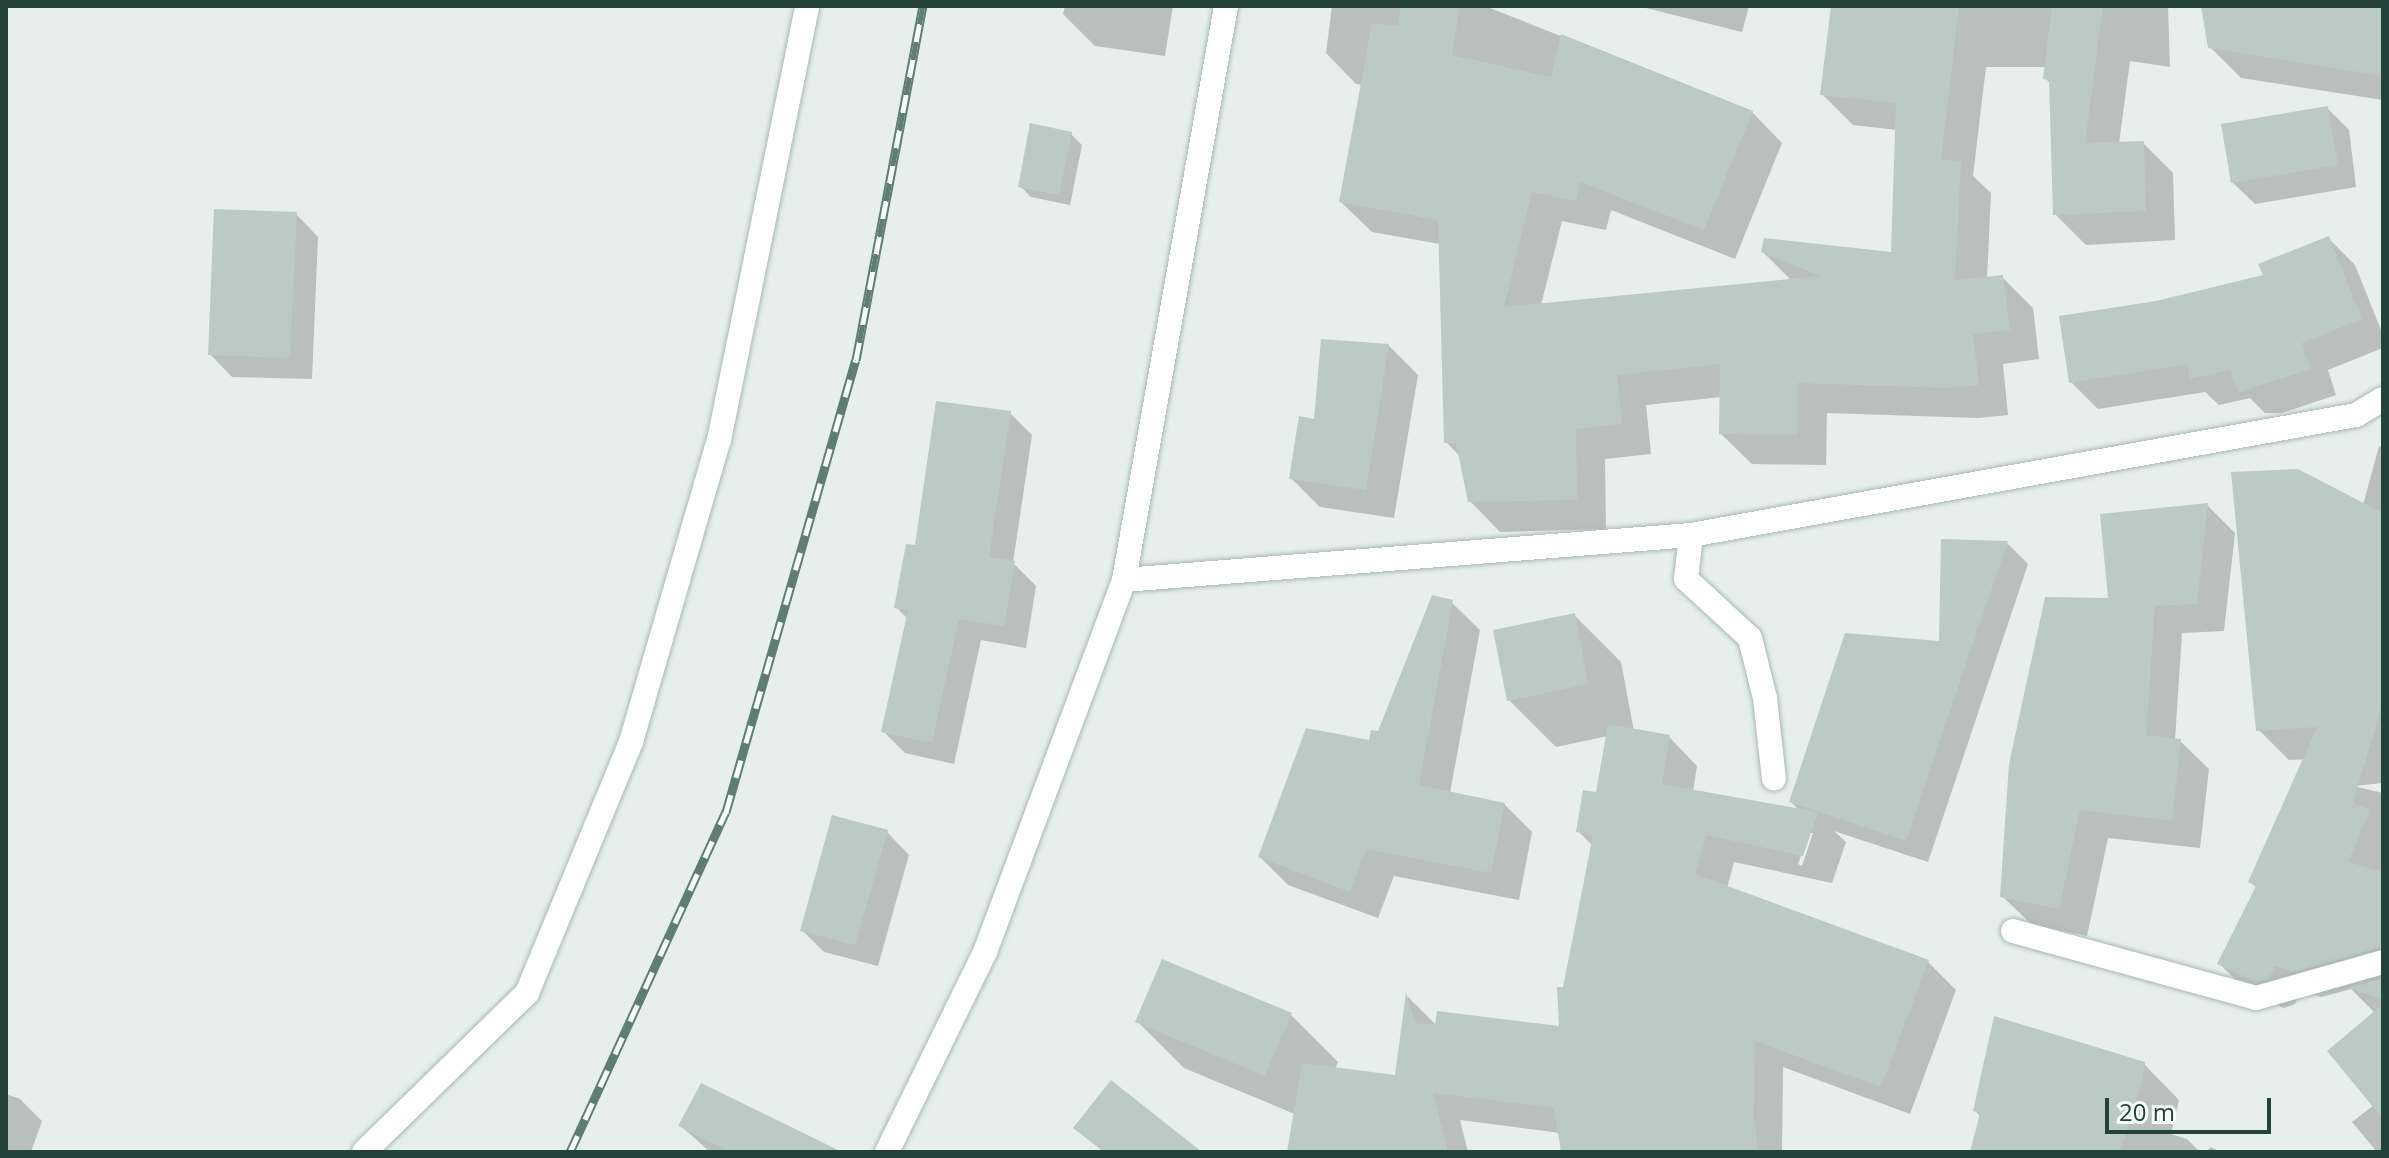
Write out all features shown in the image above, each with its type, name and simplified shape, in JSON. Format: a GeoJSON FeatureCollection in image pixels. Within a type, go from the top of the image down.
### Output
{"type":"FeatureCollection","features":[{"type":"Feature","properties":{"kind":"street"},"geometry":{"type":"LineString","coordinates":[[364,1152],[527,993],[631,742],[719,440],[807,6]]}},
{"type":"Feature","properties":{"kind":"street"},"geometry":{"type":"LineString","coordinates":[[887,1152],[985,952],[1124,580],[1226,6]]}},
{"type":"Feature","properties":{"kind":"street"},"geometry":{"type":"LineString","coordinates":[[1124,580],[1691,535],[2356,415],[2383,399]]}},
{"type":"Feature","properties":{"kind":"street"},"geometry":{"type":"LineString","coordinates":[[1691,535],[1686,579],[1750,638],[1765,698],[1774,779]]}},
{"type":"Feature","properties":{"kind":"street"},"geometry":{"type":"LineString","coordinates":[[2013,931],[2256,998],[2383,962]]}},
{"type":"Feature","properties":{"kind":"building"},"geometry":{"type":"Polygon","coordinates":[[[1401,6],[1460,6],[1452,55],[1551,77],[1561,34],[1753,111],[1704,230],[1580,182],[1576,201],[1532,192],[1504,307],[1821,276],[1761,252],[1764,238],[1891,252],[1896,103],[1820,95],[1831,6],[1959,6],[1941,160],[1961,161],[1955,280],[2003,275],[2010,330],[1973,334],[1979,385],[1947,388],[1797,383],[1797,435],[1719,434],[1720,364],[1617,375],[1622,424],[1576,429],[1577,500],[1468,502],[1456,443],[1444,443],[1438,220],[1339,202],[1372,23],[1398,26],[1401,6]]]}},
{"type":"Feature","properties":{"kind":"building"},"geometry":{"type":"Polygon","coordinates":[[[2052,6],[2103,6],[2085,143],[2144,141],[2146,211],[2053,215],[2049,80],[2043,79],[2052,6]]]}},
{"type":"Feature","properties":{"kind":"building"},"geometry":{"type":"Polygon","coordinates":[[[2201,6],[2383,6],[2383,76],[2208,48],[2201,6]]]}},
{"type":"Feature","properties":{"kind":"building"},"geometry":{"type":"Polygon","coordinates":[[[2328,106],[2338,165],[2231,183],[2221,124],[2328,106]]]}},
{"type":"Feature","properties":{"kind":"building"},"geometry":{"type":"Polygon","coordinates":[[[1030,123],[1072,132],[1059,195],[1018,187],[1030,123]]]}},
{"type":"Feature","properties":{"kind":"building"},"geometry":{"type":"Polygon","coordinates":[[[214,209],[297,212],[290,358],[208,355],[214,209]]]}},
{"type":"Feature","properties":{"kind":"building"},"geometry":{"type":"Polygon","coordinates":[[[2329,236],[2362,319],[2302,343],[2311,369],[2238,392],[2230,370],[2190,379],[2187,364],[2069,383],[2059,316],[2156,301],[2263,275],[2258,264],[2329,236]]]}},
{"type":"Feature","properties":{"kind":"building"},"geometry":{"type":"Polygon","coordinates":[[[1321,339],[1389,344],[1366,490],[1289,479],[1299,416],[1314,419],[1321,339]]]}},
{"type":"Feature","properties":{"kind":"building"},"geometry":{"type":"Polygon","coordinates":[[[936,401],[1011,411],[989,557],[1015,561],[1004,626],[959,619],[932,743],[881,732],[908,610],[894,608],[906,544],[915,545],[936,401]]]}},
{"type":"Feature","properties":{"kind":"building"},"geometry":{"type":"Polygon","coordinates":[[[2298,469],[2383,513],[2383,702],[2353,803],[2370,810],[2348,862],[2383,872],[2383,947],[2293,972],[2275,966],[2269,979],[2256,982],[2217,964],[2256,886],[2248,882],[2317,727],[2256,731],[2231,472],[2298,469]]]}},
{"type":"Feature","properties":{"kind":"building"},"geometry":{"type":"Polygon","coordinates":[[[2208,503],[2197,604],[2155,606],[2146,735],[2181,739],[2172,821],[2080,810],[2059,909],[2000,897],[2009,764],[2045,597],[2108,598],[2100,514],[2208,503]]]}},
{"type":"Feature","properties":{"kind":"building"},"geometry":{"type":"Polygon","coordinates":[[[1941,539],[2008,541],[1906,841],[1789,802],[1845,633],[1939,641],[1941,539]]]}},
{"type":"Feature","properties":{"kind":"building"},"geometry":{"type":"Polygon","coordinates":[[[1432,595],[1453,600],[1419,785],[1505,803],[1491,873],[1366,849],[1350,892],[1258,857],[1306,728],[1369,740],[1371,730],[1378,731],[1432,595]]]}},
{"type":"Feature","properties":{"kind":"building"},"geometry":{"type":"Polygon","coordinates":[[[1575,613],[1588,684],[1507,701],[1493,630],[1575,613]]]}},
{"type":"Feature","properties":{"kind":"building"},"geometry":{"type":"Polygon","coordinates":[[[1608,724],[1670,735],[1662,784],[1818,812],[1803,856],[1706,835],[1695,874],[1929,960],[1881,1087],[1755,1041],[1754,1116],[1758,1152],[1561,1152],[1554,1108],[1433,1093],[1448,1152],[1287,1152],[1302,1063],[1395,1075],[1406,992],[1415,1023],[1435,1025],[1437,1011],[1559,1026],[1557,987],[1563,987],[1593,835],[1576,832],[1583,790],[1596,792],[1608,724]]]}},
{"type":"Feature","properties":{"kind":"building"},"geometry":{"type":"Polygon","coordinates":[[[832,815],[888,830],[855,945],[800,931],[832,815]]]}},
{"type":"Feature","properties":{"kind":"building"},"geometry":{"type":"Polygon","coordinates":[[[1162,959],[1292,1013],[1265,1076],[1135,1022],[1162,959]]]}},
{"type":"Feature","properties":{"kind":"building"},"geometry":{"type":"Polygon","coordinates":[[[2383,978],[2383,999],[2347,988],[2383,978]]]}},
{"type":"Feature","properties":{"kind":"building"},"geometry":{"type":"Polygon","coordinates":[[[2383,1004],[2383,1119],[2327,1051],[2383,1004]]]}},
{"type":"Feature","properties":{"kind":"building"},"geometry":{"type":"Polygon","coordinates":[[[1994,1016],[2145,1062],[2142,1082],[2120,1152],[1970,1152],[1980,1113],[1973,1111],[1994,1016]]]}},
{"type":"Feature","properties":{"kind":"building"},"geometry":{"type":"Polygon","coordinates":[[[1111,1080],[1202,1152],[1104,1152],[1073,1128],[1111,1080]]]}},
{"type":"Feature","properties":{"kind":"building"},"geometry":{"type":"Polygon","coordinates":[[[701,1083],[842,1152],[730,1152],[678,1126],[701,1083]]]}},
{"type":"Feature","properties":{"kind":"railway"},"geometry":{"type":"LineString","coordinates":[[570,1152],[726,812],[856,360],[923,6]]}}]}
